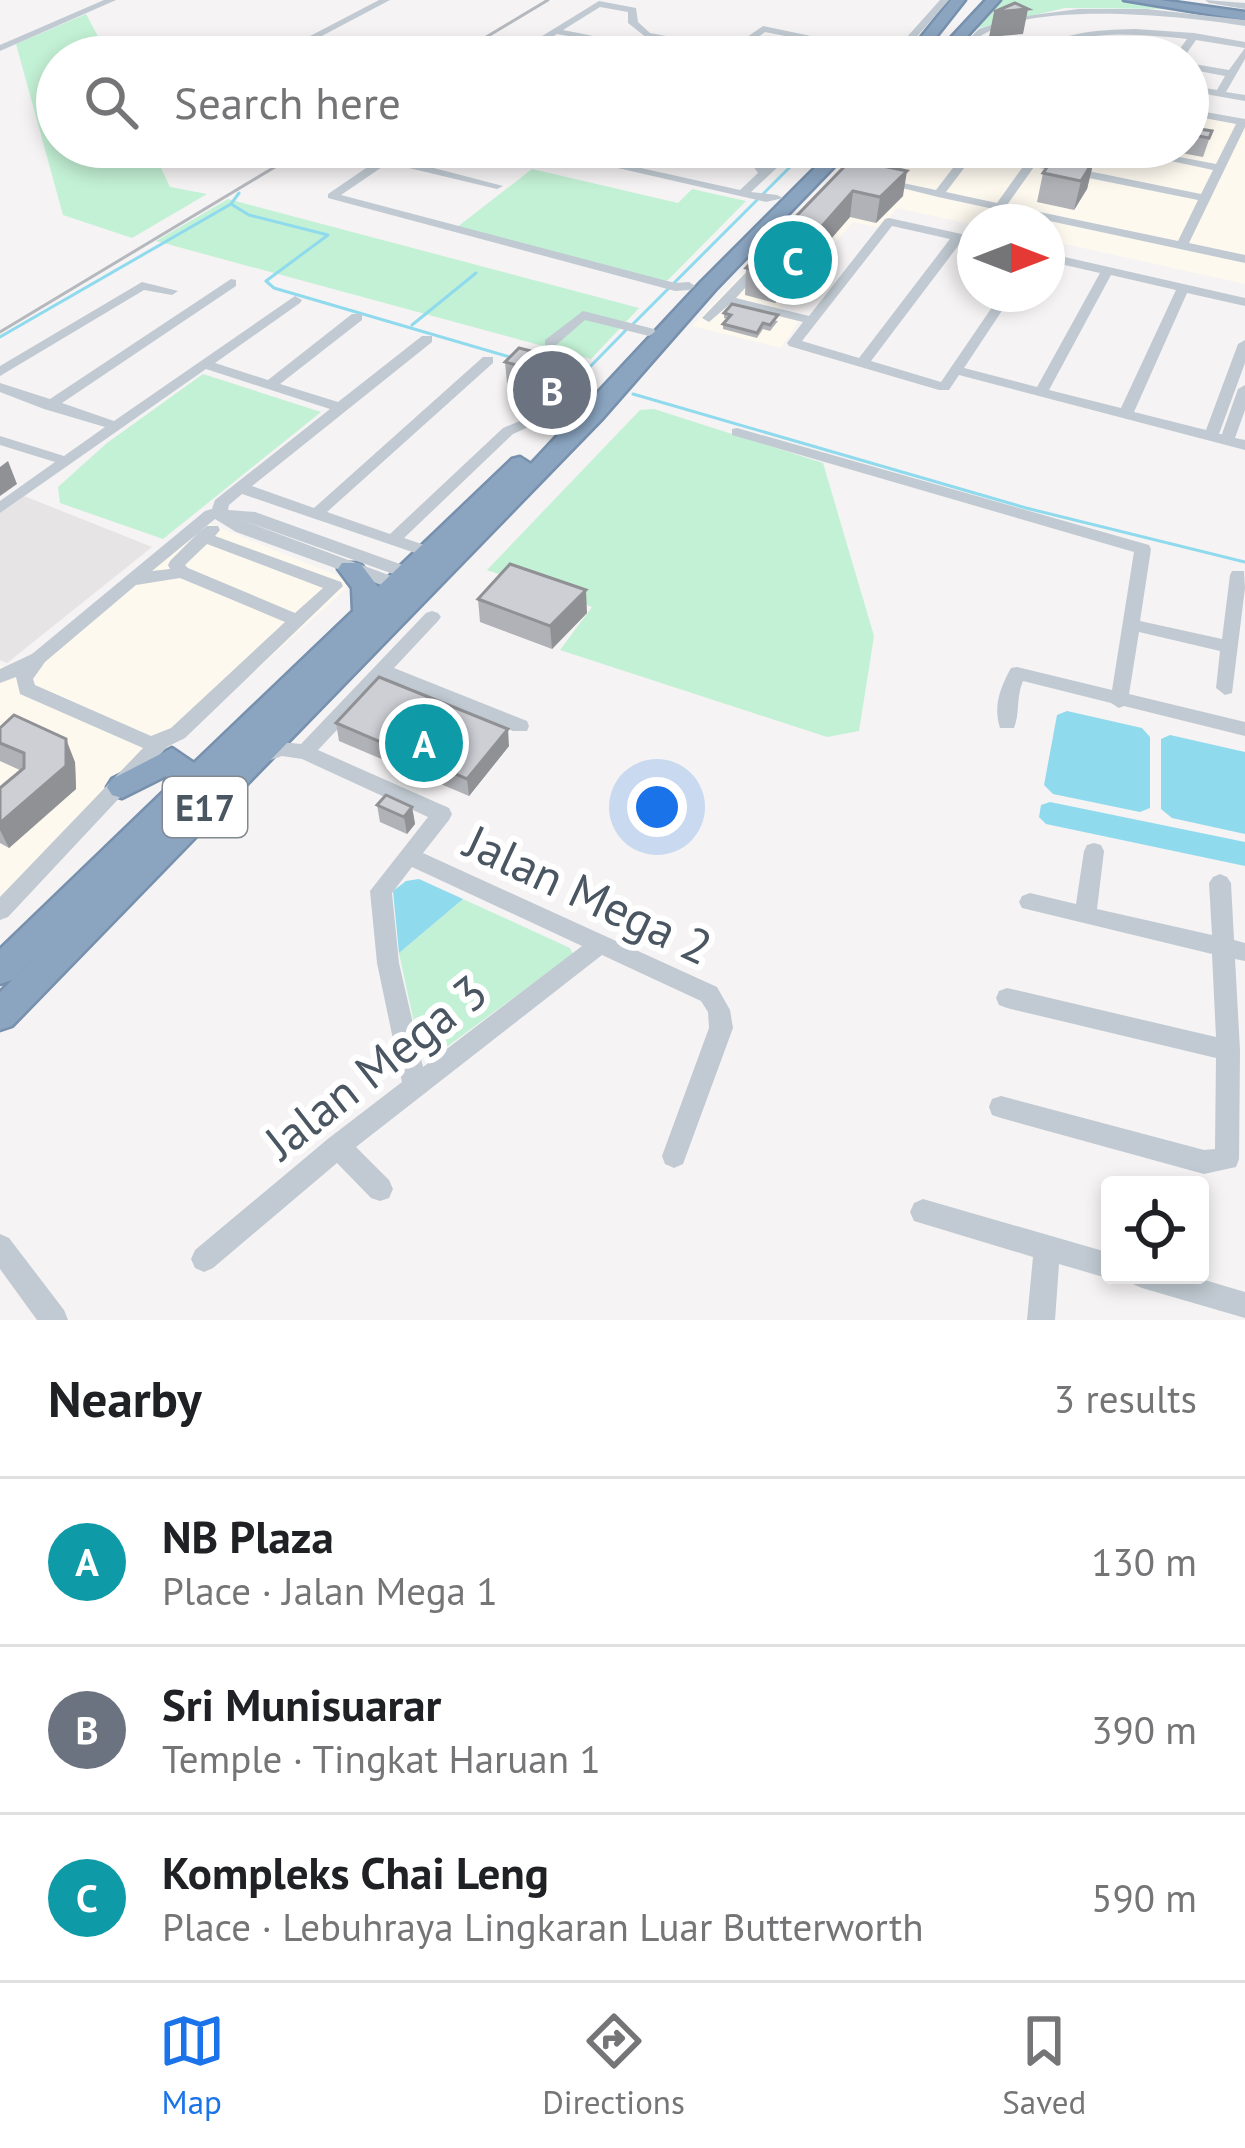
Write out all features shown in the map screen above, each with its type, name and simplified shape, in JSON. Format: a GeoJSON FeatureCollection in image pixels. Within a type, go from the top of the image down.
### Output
{"type":"FeatureCollection","features":[{"type":"Feature","properties":{"kind":"highway"},"geometry":{"type":"LineString","coordinates":[[951,36],[988,2],[1004,0]]}},
{"type":"Feature","properties":{"kind":"highway"},"geometry":{"type":"LineString","coordinates":[[1131,0],[1180,2]]}},
{"type":"Feature","properties":{"kind":"highway"},"geometry":{"type":"LineString","coordinates":[[1162,0],[1245,13]]}},
{"type":"Feature","properties":{"kind":"highway"},"geometry":{"type":"LineString","coordinates":[[940,36],[957,1]]}},
{"type":"Feature","properties":{"kind":"highway","name":"E17"},"geometry":{"type":"LineString","coordinates":[[0,1015],[301,711],[411,582],[762,198],[809,168]]}},
{"type":"Feature","properties":{"kind":"highway","name":"E17"},"geometry":{"type":"LineString","coordinates":[[0,970],[178,800],[365,610],[411,582],[427,552],[568,418],[681,288],[821,168]]}},
{"type":"Feature","properties":{"kind":"highway"},"geometry":{"type":"LineString","coordinates":[[681,288],[726,299]]}},
{"type":"Feature","properties":{"kind":"highway"},"geometry":{"type":"LineString","coordinates":[[642,331],[709,318]]}},
{"type":"Feature","properties":{"kind":"highway"},"geometry":{"type":"LineString","coordinates":[[343,578],[365,587],[365,610]]}},
{"type":"Feature","properties":{"kind":"highway"},"geometry":{"type":"LineString","coordinates":[[122,787],[172,759],[182,768],[178,800]]}},
{"type":"Feature","properties":{"kind":"highway"},"geometry":{"type":"LineString","coordinates":[[0,1029],[108,903]]}},
{"type":"Feature","properties":{"kind":"street"},"geometry":{"type":"LineString","coordinates":[[0,48],[112,0]]}},
{"type":"Feature","properties":{"kind":"street"},"geometry":{"type":"LineString","coordinates":[[315,36],[386,0]]}},
{"type":"Feature","properties":{"kind":"street"},"geometry":{"type":"LineString","coordinates":[[547,36],[599,4],[633,10],[648,0]]}},
{"type":"Feature","properties":{"kind":"street"},"geometry":{"type":"LineString","coordinates":[[1209,0],[1245,13]]}},
{"type":"Feature","properties":{"kind":"street"},"geometry":{"type":"LineString","coordinates":[[918,36],[957,1]]}},
{"type":"Feature","properties":{"kind":"street"},"geometry":{"type":"LineString","coordinates":[[633,10],[633,23],[652,36]]}},
{"type":"Feature","properties":{"kind":"street"},"geometry":{"type":"LineString","coordinates":[[970,36],[1065,11],[1245,13]]}},
{"type":"Feature","properties":{"kind":"street"},"geometry":{"type":"LineString","coordinates":[[754,36],[764,29],[802,36]]}},
{"type":"Feature","properties":{"kind":"street"},"geometry":{"type":"LineString","coordinates":[[555,31],[580,36]]}},
{"type":"Feature","properties":{"kind":"street"},"geometry":{"type":"LineString","coordinates":[[1089,36],[1194,36]]}},
{"type":"Feature","properties":{"kind":"street"},"geometry":{"type":"LineString","coordinates":[[1209,40],[1245,48],[1220,93]]}},
{"type":"Feature","properties":{"kind":"street"},"geometry":{"type":"LineString","coordinates":[[1209,70],[1232,74]]}},
{"type":"Feature","properties":{"kind":"street"},"geometry":{"type":"LineString","coordinates":[[1209,91],[1245,98]]}},
{"type":"Feature","properties":{"kind":"street"},"geometry":{"type":"LineString","coordinates":[[1209,116],[1244,122]]}},
{"type":"Feature","properties":{"kind":"street"},"geometry":{"type":"LineString","coordinates":[[1182,245],[1220,168],[1222,145],[1244,122]]}},
{"type":"Feature","properties":{"kind":"street"},"geometry":{"type":"LineString","coordinates":[[1209,166],[1220,168]]}},
{"type":"Feature","properties":{"kind":"street"},"geometry":{"type":"LineString","coordinates":[[373,168],[332,196],[681,288]]}},
{"type":"Feature","properties":{"kind":"street"},"geometry":{"type":"LineString","coordinates":[[423,168],[496,186]]}},
{"type":"Feature","properties":{"kind":"street"},"geometry":{"type":"LineString","coordinates":[[610,168],[656,182],[670,178],[762,198],[770,168]]}},
{"type":"Feature","properties":{"kind":"street"},"geometry":{"type":"LineString","coordinates":[[761,168],[765,173]]}},
{"type":"Feature","properties":{"kind":"street"},"geometry":{"type":"LineString","coordinates":[[837,168],[845,179],[926,191]]}},
{"type":"Feature","properties":{"kind":"street"},"geometry":{"type":"LineString","coordinates":[[845,179],[854,168]]}},
{"type":"Feature","properties":{"kind":"street"},"geometry":{"type":"LineString","coordinates":[[926,191],[944,168]]}},
{"type":"Feature","properties":{"kind":"street"},"geometry":{"type":"LineString","coordinates":[[926,191],[952,168]]}},
{"type":"Feature","properties":{"kind":"street"},"geometry":{"type":"LineString","coordinates":[[1002,204],[1028,168]]}},
{"type":"Feature","properties":{"kind":"street"},"geometry":{"type":"LineString","coordinates":[[1057,168],[1205,198]]}},
{"type":"Feature","properties":{"kind":"street"},"geometry":{"type":"LineString","coordinates":[[589,169],[625,172]]}},
{"type":"Feature","properties":{"kind":"street"},"geometry":{"type":"LineString","coordinates":[[809,182],[845,174],[968,204]]}},
{"type":"Feature","properties":{"kind":"street"},"geometry":{"type":"LineString","coordinates":[[869,186],[973,204]]}},
{"type":"Feature","properties":{"kind":"street"},"geometry":{"type":"LineString","coordinates":[[957,237],[889,221],[794,340],[796,346],[944,387],[995,312]]}},
{"type":"Feature","properties":{"kind":"street"},"geometry":{"type":"LineString","coordinates":[[1065,227],[1182,245],[1245,263]]}},
{"type":"Feature","properties":{"kind":"street"},"geometry":{"type":"LineString","coordinates":[[1065,228],[1245,263]]}},
{"type":"Feature","properties":{"kind":"street"},"geometry":{"type":"LineString","coordinates":[[862,363],[957,238]]}},
{"type":"Feature","properties":{"kind":"street"},"geometry":{"type":"LineString","coordinates":[[709,318],[768,256]]}},
{"type":"Feature","properties":{"kind":"street"},"geometry":{"type":"LineString","coordinates":[[1065,261],[1245,302]]}},
{"type":"Feature","properties":{"kind":"street"},"geometry":{"type":"LineString","coordinates":[[1041,392],[1107,271]]}},
{"type":"Feature","properties":{"kind":"street"},"geometry":{"type":"LineString","coordinates":[[49,406],[232,283]]}},
{"type":"Feature","properties":{"kind":"street"},"geometry":{"type":"LineString","coordinates":[[0,372],[142,286],[172,291]]}},
{"type":"Feature","properties":{"kind":"street"},"geometry":{"type":"LineString","coordinates":[[1126,414],[1183,288]]}},
{"type":"Feature","properties":{"kind":"street"},"geometry":{"type":"LineString","coordinates":[[726,299],[810,320]]}},
{"type":"Feature","properties":{"kind":"street"},"geometry":{"type":"LineString","coordinates":[[0,508],[296,300]]}},
{"type":"Feature","properties":{"kind":"street"},"geometry":{"type":"LineString","coordinates":[[550,343],[583,315],[642,331]]}},
{"type":"Feature","properties":{"kind":"street"},"geometry":{"type":"LineString","coordinates":[[270,385],[357,317]]}},
{"type":"Feature","properties":{"kind":"street"},"geometry":{"type":"LineString","coordinates":[[0,677],[38,658],[427,339]]}},
{"type":"Feature","properties":{"kind":"street"},"geometry":{"type":"LineString","coordinates":[[1219,438],[1245,344]]}},
{"type":"Feature","properties":{"kind":"street"},"geometry":{"type":"LineString","coordinates":[[316,514],[488,360]]}},
{"type":"Feature","properties":{"kind":"street"},"geometry":{"type":"LineString","coordinates":[[203,364],[341,408]]}},
{"type":"Feature","properties":{"kind":"street"},"geometry":{"type":"LineString","coordinates":[[956,370],[1245,445]]}},
{"type":"Feature","properties":{"kind":"street"},"geometry":{"type":"LineString","coordinates":[[0,387],[115,426]]}},
{"type":"Feature","properties":{"kind":"street"},"geometry":{"type":"LineString","coordinates":[[1219,438],[1245,389]]}},
{"type":"Feature","properties":{"kind":"street"},"geometry":{"type":"LineString","coordinates":[[393,540],[508,431],[534,419],[568,418]]}},
{"type":"Feature","properties":{"kind":"street"},"geometry":{"type":"LineString","coordinates":[[737,431],[1143,549],[1119,700]]}},
{"type":"Feature","properties":{"kind":"street"},"geometry":{"type":"LineString","coordinates":[[0,440],[66,461]]}},
{"type":"Feature","properties":{"kind":"street"},"geometry":{"type":"LineString","coordinates":[[241,488],[238,506],[245,521],[343,578]]}},
{"type":"Feature","properties":{"kind":"street"},"geometry":{"type":"LineString","coordinates":[[241,488],[427,552]]}},
{"type":"Feature","properties":{"kind":"street"},"geometry":{"type":"LineString","coordinates":[[215,510],[411,582]]}},
{"type":"Feature","properties":{"kind":"street"},"geometry":{"type":"LineString","coordinates":[[182,572],[176,562],[203,537],[245,521]]}},
{"type":"Feature","properties":{"kind":"street"},"geometry":{"type":"LineString","coordinates":[[203,537],[343,578],[411,582]]}},
{"type":"Feature","properties":{"kind":"street"},"geometry":{"type":"LineString","coordinates":[[124,583],[182,572],[298,621]]}},
{"type":"Feature","properties":{"kind":"street"},"geometry":{"type":"LineString","coordinates":[[1225,688],[1238,575]]}},
{"type":"Feature","properties":{"kind":"street"},"geometry":{"type":"LineString","coordinates":[[38,658],[24,679],[27,689],[149,743],[160,742],[178,733],[343,578]]}},
{"type":"Feature","properties":{"kind":"street"},"geometry":{"type":"LineString","coordinates":[[305,752],[432,617]]}},
{"type":"Feature","properties":{"kind":"street"},"geometry":{"type":"LineString","coordinates":[[1132,625],[1228,647]]}},
{"type":"Feature","properties":{"kind":"street"},"geometry":{"type":"LineString","coordinates":[[382,671],[520,726]]}},
{"type":"Feature","properties":{"kind":"street"},"geometry":{"type":"LineString","coordinates":[[1007,723],[1007,695],[1017,673],[1071,690],[1245,729]]}},
{"type":"Feature","properties":{"kind":"street"},"geometry":{"type":"LineString","coordinates":[[301,711],[291,736],[305,752]]}},
{"type":"Feature","properties":{"kind":"street"},"geometry":{"type":"LineString","coordinates":[[0,910],[160,742]]}},
{"type":"Feature","properties":{"kind":"street"},"geometry":{"type":"LineString","coordinates":[[252,760],[281,748],[305,752],[442,814],[381,892],[388,963],[415,1086]]}},
{"type":"Feature","properties":{"kind":"street"},"geometry":{"type":"LineString","coordinates":[[1085,916],[1094,851]]}},
{"type":"Feature","properties":{"kind":"street","name":"Jalan Mega 2"},"geometry":{"type":"LineString","coordinates":[[409,856],[710,994],[719,1010],[721,1028],[674,1156]]}},
{"type":"Feature","properties":{"kind":"street"},"geometry":{"type":"LineString","coordinates":[[1001,1107],[1204,1162],[1227,1159],[1233,950],[1220,883]]}},
{"type":"Feature","properties":{"kind":"street"},"geometry":{"type":"LineString","coordinates":[[1030,902],[1233,950]]}},
{"type":"Feature","properties":{"kind":"street","name":"Jalan Mega 3"},"geometry":{"type":"LineString","coordinates":[[204,1259],[338,1146],[600,944]]}},
{"type":"Feature","properties":{"kind":"street"},"geometry":{"type":"LineString","coordinates":[[1007,998],[1228,1050]]}},
{"type":"Feature","properties":{"kind":"street"},"geometry":{"type":"LineString","coordinates":[[338,1146],[380,1189]]}},
{"type":"Feature","properties":{"kind":"street"},"geometry":{"type":"LineString","coordinates":[[923,1212],[1101,1263]]}},
{"type":"Feature","properties":{"kind":"street"},"geometry":{"type":"LineString","coordinates":[[1041,1320],[1047,1248]]}},
{"type":"Feature","properties":{"kind":"street"},"geometry":{"type":"LineString","coordinates":[[7,1256],[54,1320]]}},
{"type":"Feature","properties":{"kind":"street"},"geometry":{"type":"LineString","coordinates":[[1166,1284],[1229,1308]]}},
{"type":"Feature","properties":{"kind":"shaded area"},"geometry":{"type":"Polygon","coordinates":[[[1209,119],[1245,125],[1245,284],[1065,244],[1065,204],[957,204],[957,221],[897,208],[881,228],[853,222],[778,308],[802,316],[781,348],[692,326],[844,168],[1209,168],[1209,119]]]}},
{"type":"Feature","properties":{"kind":"shaded area"},"geometry":{"type":"Polygon","coordinates":[[[24,496],[152,547],[7,663],[0,660],[0,513],[24,496]]]}},
{"type":"Feature","properties":{"kind":"shaded area"},"geometry":{"type":"Polygon","coordinates":[[[206,522],[353,582],[163,755],[132,769],[0,896],[0,665],[7,668],[59,646],[206,522]]]}},
{"type":"Feature","properties":{"kind":"green space"},"geometry":{"type":"Polygon","coordinates":[[[1002,0],[1141,0],[1245,21],[1174,9],[1065,8],[975,29],[1002,0]]]}},
{"type":"Feature","properties":{"kind":"green space"},"geometry":{"type":"Polygon","coordinates":[[[86,14],[98,36],[36,36],[36,117],[16,44],[86,14]]]}},
{"type":"Feature","properties":{"kind":"green space"},"geometry":{"type":"Polygon","coordinates":[[[50,168],[161,168],[170,187],[207,194],[132,238],[63,215],[50,168]]]}},
{"type":"Feature","properties":{"kind":"green space"},"geometry":{"type":"Polygon","coordinates":[[[532,169],[678,203],[692,189],[746,201],[667,281],[456,228],[532,169]]]}},
{"type":"Feature","properties":{"kind":"green space"},"geometry":{"type":"Polygon","coordinates":[[[228,199],[639,308],[591,359],[156,241],[228,199]]]}},
{"type":"Feature","properties":{"kind":"green space"},"geometry":{"type":"Polygon","coordinates":[[[203,374],[321,412],[163,539],[60,503],[58,487],[107,443],[203,374]]]}},
{"type":"Feature","properties":{"kind":"green space"},"geometry":{"type":"Polygon","coordinates":[[[654,409],[823,463],[874,636],[859,731],[827,737],[560,650],[592,607],[487,570],[640,410],[654,409]]]}},
{"type":"Feature","properties":{"kind":"green space"},"geometry":{"type":"Polygon","coordinates":[[[463,899],[570,948],[573,954],[433,1057],[420,1051],[399,953],[463,899]]]}},
{"type":"Feature","properties":{"kind":"water"},"geometry":{"type":"Polygon","coordinates":[[[1067,711],[1142,728],[1150,737],[1150,808],[1140,812],[1053,794],[1044,785],[1057,715],[1067,711]]]}},
{"type":"Feature","properties":{"kind":"water"},"geometry":{"type":"Polygon","coordinates":[[[1170,735],[1245,752],[1245,834],[1172,818],[1161,809],[1161,739],[1170,735]]]}},
{"type":"Feature","properties":{"kind":"water"},"geometry":{"type":"Polygon","coordinates":[[[1050,802],[1245,842],[1245,866],[1046,824],[1039,817],[1041,805],[1050,802]]]}},
{"type":"Feature","properties":{"kind":"water"},"geometry":{"type":"Polygon","coordinates":[[[419,879],[463,899],[399,953],[393,891],[406,881],[419,879]]]}},
{"type":"Feature","properties":{"kind":"building"},"geometry":{"type":"Polygon","coordinates":[[[1015,3],[1028,9],[994,12],[1015,3]]]}},
{"type":"Feature","properties":{"kind":"building"},"geometry":{"type":"Polygon","coordinates":[[[843,168],[907,171],[880,197],[853,191],[778,276],[746,268],[843,168]]]}},
{"type":"Feature","properties":{"kind":"building"},"geometry":{"type":"Polygon","coordinates":[[[1047,168],[1089,168],[1081,181],[1043,173],[1047,168]]]}},
{"type":"Feature","properties":{"kind":"building"},"geometry":{"type":"Polygon","coordinates":[[[732,304],[778,315],[770,325],[763,323],[757,333],[723,324],[731,315],[724,313],[732,304]]]}},
{"type":"Feature","properties":{"kind":"building"},"geometry":{"type":"Polygon","coordinates":[[[519,348],[578,363],[556,386],[539,381],[547,373],[505,362],[519,348]]]}},
{"type":"Feature","properties":{"kind":"building"},"geometry":{"type":"Polygon","coordinates":[[[510,564],[586,590],[550,626],[478,599],[510,564]]]}},
{"type":"Feature","properties":{"kind":"building"},"geometry":{"type":"Polygon","coordinates":[[[379,677],[508,729],[467,779],[336,723],[379,677]]]}},
{"type":"Feature","properties":{"kind":"building"},"geometry":{"type":"Polygon","coordinates":[[[14,715],[66,739],[66,766],[0,823],[0,788],[24,768],[24,753],[0,743],[0,728],[14,715]]]}},
{"type":"Feature","properties":{"kind":"building"},"geometry":{"type":"Polygon","coordinates":[[[386,795],[412,807],[404,817],[377,805],[386,795]]]}},
{"type":"Feature","properties":{"kind":"waterway"},"geometry":{"type":"LineString","coordinates":[[633,324],[789,168]]}},
{"type":"Feature","properties":{"kind":"waterway"},"geometry":{"type":"LineString","coordinates":[[231,204],[239,193]]}},
{"type":"Feature","properties":{"kind":"waterway"},"geometry":{"type":"LineString","coordinates":[[0,337],[231,204]]}},
{"type":"Feature","properties":{"kind":"waterway"},"geometry":{"type":"LineString","coordinates":[[231,204],[249,215],[328,235],[266,281],[274,288],[510,357]]}},
{"type":"Feature","properties":{"kind":"waterway"},"geometry":{"type":"LineString","coordinates":[[412,325],[476,273]]}},
{"type":"Feature","properties":{"kind":"waterway"},"geometry":{"type":"LineString","coordinates":[[582,375],[626,330]]}},
{"type":"Feature","properties":{"kind":"waterway"},"geometry":{"type":"LineString","coordinates":[[577,377],[593,382]]}},
{"type":"Feature","properties":{"kind":"waterway"},"geometry":{"type":"LineString","coordinates":[[633,394],[1026,508],[1245,562]]}},
{"type":"Feature","properties":{"kind":"railway"},"geometry":{"type":"LineString","coordinates":[[488,36],[548,0]]}},
{"type":"Feature","properties":{"kind":"railway"},"geometry":{"type":"LineString","coordinates":[[0,332],[273,168]]}},
{"type":"Feature","properties":{"kind":"place","name":"Kompleks Chai Leng"},"geometry":{"type":"Point","coordinates":[793,260]}},
{"type":"Feature","properties":{"kind":"place","name":"Sri Munisuarar"},"geometry":{"type":"Point","coordinates":[552,390]}},
{"type":"Feature","properties":{"kind":"place","name":"NB Plaza"},"geometry":{"type":"Point","coordinates":[424,743]}}]}
